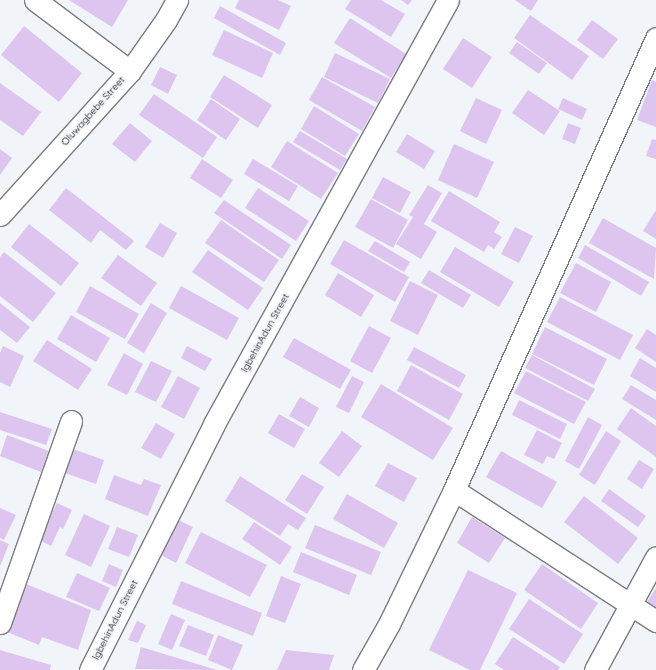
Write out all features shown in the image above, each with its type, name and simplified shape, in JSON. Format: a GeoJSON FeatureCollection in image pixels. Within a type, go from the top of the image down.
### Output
{"type":"FeatureCollection","features":[{"type":"Feature","properties":{"kind":"street"},"geometry":{"type":"LineString","coordinates":[[35,0],[130,71]]}},
{"type":"Feature","properties":{"kind":"street","name":"Oluwagbebe Street"},"geometry":{"type":"LineString","coordinates":[[0,215],[130,71],[166,20],[177,0]]}},
{"type":"Feature","properties":{"kind":"street","name":"IgbehinAdun Street"},"geometry":{"type":"LineString","coordinates":[[90,670],[214,424],[448,0]]}},
{"type":"Feature","properties":{"kind":"street"},"geometry":{"type":"LineString","coordinates":[[363,670],[389,624],[454,490],[656,38]]}},
{"type":"Feature","properties":{"kind":"street"},"geometry":{"type":"LineString","coordinates":[[0,623],[72,421]]}},
{"type":"Feature","properties":{"kind":"street"},"geometry":{"type":"LineString","coordinates":[[454,490],[632,604],[656,621]]}},
{"type":"Feature","properties":{"kind":"street"},"geometry":{"type":"LineString","coordinates":[[595,670],[632,604],[656,557]]}},
{"type":"Feature","properties":{"kind":"building"},"geometry":{"type":"Polygon","coordinates":[[[69,0],[128,0],[112,27],[69,0]]]}},
{"type":"Feature","properties":{"kind":"building"},"geometry":{"type":"Polygon","coordinates":[[[239,0],[278,0],[291,6],[279,30],[235,8],[239,0]]]}},
{"type":"Feature","properties":{"kind":"building"},"geometry":{"type":"Polygon","coordinates":[[[351,0],[381,0],[405,14],[391,37],[345,9],[351,0]]]}},
{"type":"Feature","properties":{"kind":"building"},"geometry":{"type":"Polygon","coordinates":[[[401,0],[412,0],[408,5],[401,0]]]}},
{"type":"Feature","properties":{"kind":"building"},"geometry":{"type":"Polygon","coordinates":[[[515,0],[538,0],[531,11],[515,0]]]}},
{"type":"Feature","properties":{"kind":"building"},"geometry":{"type":"Polygon","coordinates":[[[220,6],[286,43],[280,55],[214,18],[220,6]]]}},
{"type":"Feature","properties":{"kind":"building"},"geometry":{"type":"Polygon","coordinates":[[[530,15],[589,56],[572,80],[514,38],[530,15]]]}},
{"type":"Feature","properties":{"kind":"building"},"geometry":{"type":"Polygon","coordinates":[[[350,18],[406,54],[391,78],[334,43],[350,18]]]}},
{"type":"Feature","properties":{"kind":"building"},"geometry":{"type":"Polygon","coordinates":[[[592,20],[618,39],[603,59],[577,40],[592,20]]]}},
{"type":"Feature","properties":{"kind":"building"},"geometry":{"type":"Polygon","coordinates":[[[24,26],[82,73],[59,102],[1,55],[24,26]]]}},
{"type":"Feature","properties":{"kind":"building"},"geometry":{"type":"Polygon","coordinates":[[[224,30],[273,53],[262,78],[212,55],[224,30]]]}},
{"type":"Feature","properties":{"kind":"building"},"geometry":{"type":"Polygon","coordinates":[[[463,38],[492,57],[472,88],[443,69],[463,38]]]}},
{"type":"Feature","properties":{"kind":"building"},"geometry":{"type":"Polygon","coordinates":[[[517,42],[547,63],[539,74],[509,53],[517,42]]]}},
{"type":"Feature","properties":{"kind":"building"},"geometry":{"type":"Polygon","coordinates":[[[335,53],[390,79],[378,103],[324,77],[335,53]]]}},
{"type":"Feature","properties":{"kind":"building"},"geometry":{"type":"Polygon","coordinates":[[[160,67],[177,75],[168,94],[151,85],[160,67]]]}},
{"type":"Feature","properties":{"kind":"building"},"geometry":{"type":"Polygon","coordinates":[[[224,75],[272,105],[258,128],[210,97],[224,75]]]}},
{"type":"Feature","properties":{"kind":"building"},"geometry":{"type":"Polygon","coordinates":[[[322,77],[375,107],[362,131],[309,100],[322,77]]]}},
{"type":"Feature","properties":{"kind":"building"},"geometry":{"type":"Polygon","coordinates":[[[652,80],[656,82],[656,127],[637,120],[652,80]]]}},
{"type":"Feature","properties":{"kind":"building"},"geometry":{"type":"Polygon","coordinates":[[[0,83],[41,112],[23,136],[0,120],[0,83]]]}},
{"type":"Feature","properties":{"kind":"building"},"geometry":{"type":"Polygon","coordinates":[[[528,90],[560,111],[544,135],[512,113],[528,90]]]}},
{"type":"Feature","properties":{"kind":"building"},"geometry":{"type":"Polygon","coordinates":[[[154,94],[217,137],[203,158],[139,115],[154,94]]]}},
{"type":"Feature","properties":{"kind":"building"},"geometry":{"type":"Polygon","coordinates":[[[476,98],[502,110],[486,144],[460,131],[476,98]]]}},
{"type":"Feature","properties":{"kind":"building"},"geometry":{"type":"Polygon","coordinates":[[[563,98],[587,109],[582,120],[558,109],[563,98]]]}},
{"type":"Feature","properties":{"kind":"building"},"geometry":{"type":"Polygon","coordinates":[[[211,99],[240,119],[226,140],[197,120],[211,99]]]}},
{"type":"Feature","properties":{"kind":"building"},"geometry":{"type":"Polygon","coordinates":[[[314,106],[359,134],[345,156],[301,129],[314,106]]]}},
{"type":"Feature","properties":{"kind":"building"},"geometry":{"type":"Polygon","coordinates":[[[130,123],[152,141],[135,162],[112,144],[130,123]]]}},
{"type":"Feature","properties":{"kind":"building"},"geometry":{"type":"Polygon","coordinates":[[[568,123],[581,128],[575,144],[562,139],[568,123]]]}},
{"type":"Feature","properties":{"kind":"building"},"geometry":{"type":"Polygon","coordinates":[[[300,131],[347,159],[340,170],[293,142],[300,131]]]}},
{"type":"Feature","properties":{"kind":"building"},"geometry":{"type":"Polygon","coordinates":[[[407,134],[435,151],[424,169],[396,152],[407,134]]]}},
{"type":"Feature","properties":{"kind":"building"},"geometry":{"type":"Polygon","coordinates":[[[652,139],[656,140],[656,159],[646,156],[652,139]]]}},
{"type":"Feature","properties":{"kind":"building"},"geometry":{"type":"Polygon","coordinates":[[[287,141],[338,173],[321,199],[271,167],[287,141]]]}},
{"type":"Feature","properties":{"kind":"building"},"geometry":{"type":"Polygon","coordinates":[[[454,144],[494,162],[477,198],[438,180],[454,144]]]}},
{"type":"Feature","properties":{"kind":"building"},"geometry":{"type":"Polygon","coordinates":[[[0,149],[12,158],[0,175],[0,149]]]}},
{"type":"Feature","properties":{"kind":"building"},"geometry":{"type":"Polygon","coordinates":[[[202,159],[233,180],[221,198],[190,178],[202,159]]]}},
{"type":"Feature","properties":{"kind":"building"},"geometry":{"type":"Polygon","coordinates":[[[253,159],[298,186],[289,201],[244,174],[253,159]]]}},
{"type":"Feature","properties":{"kind":"building"},"geometry":{"type":"Polygon","coordinates":[[[383,177],[411,192],[400,213],[372,198],[383,177]]]}},
{"type":"Feature","properties":{"kind":"building"},"geometry":{"type":"Polygon","coordinates":[[[428,185],[442,193],[424,224],[437,232],[421,259],[396,244],[413,217],[409,215],[428,185]]]}},
{"type":"Feature","properties":{"kind":"building"},"geometry":{"type":"Polygon","coordinates":[[[66,188],[134,241],[126,250],[100,230],[91,243],[49,210],[66,188]]]}},
{"type":"Feature","properties":{"kind":"building"},"geometry":{"type":"Polygon","coordinates":[[[258,188],[309,221],[296,241],[245,208],[258,188]]]}},
{"type":"Feature","properties":{"kind":"building"},"geometry":{"type":"Polygon","coordinates":[[[449,191],[500,222],[494,232],[502,237],[494,249],[488,245],[484,252],[431,221],[449,191]]]}},
{"type":"Feature","properties":{"kind":"building"},"geometry":{"type":"Polygon","coordinates":[[[371,199],[408,220],[393,248],[355,227],[371,199]]]}},
{"type":"Feature","properties":{"kind":"building"},"geometry":{"type":"Polygon","coordinates":[[[224,200],[291,245],[282,259],[214,213],[224,200]]]}},
{"type":"Feature","properties":{"kind":"building"},"geometry":{"type":"Polygon","coordinates":[[[656,210],[656,239],[643,231],[656,210]]]}},
{"type":"Feature","properties":{"kind":"building"},"geometry":{"type":"Polygon","coordinates":[[[603,218],[656,248],[654,279],[589,243],[603,218]]]}},
{"type":"Feature","properties":{"kind":"building"},"geometry":{"type":"Polygon","coordinates":[[[221,220],[279,260],[264,282],[205,243],[221,220]]]}},
{"type":"Feature","properties":{"kind":"building"},"geometry":{"type":"Polygon","coordinates":[[[160,223],[177,233],[163,258],[145,247],[160,223]]]}},
{"type":"Feature","properties":{"kind":"building"},"geometry":{"type":"Polygon","coordinates":[[[29,224],[79,263],[61,286],[11,247],[29,224]]]}},
{"type":"Feature","properties":{"kind":"building"},"geometry":{"type":"Polygon","coordinates":[[[515,227],[533,236],[519,263],[501,254],[515,227]]]}},
{"type":"Feature","properties":{"kind":"building"},"geometry":{"type":"Polygon","coordinates":[[[344,240],[409,277],[395,302],[330,264],[344,240]]]}},
{"type":"Feature","properties":{"kind":"building"},"geometry":{"type":"Polygon","coordinates":[[[375,241],[410,262],[404,272],[368,251],[375,241]]]}},
{"type":"Feature","properties":{"kind":"building"},"geometry":{"type":"Polygon","coordinates":[[[585,245],[649,282],[641,296],[578,258],[585,245]]]}},
{"type":"Feature","properties":{"kind":"building"},"geometry":{"type":"Polygon","coordinates":[[[455,247],[514,282],[499,307],[440,272],[455,247]]]}},
{"type":"Feature","properties":{"kind":"building"},"geometry":{"type":"Polygon","coordinates":[[[208,250],[263,288],[248,310],[192,272],[208,250]]]}},
{"type":"Feature","properties":{"kind":"building"},"geometry":{"type":"Polygon","coordinates":[[[4,252],[56,293],[33,322],[0,296],[0,257],[4,252]]]}},
{"type":"Feature","properties":{"kind":"building"},"geometry":{"type":"Polygon","coordinates":[[[118,255],[157,283],[141,306],[101,278],[118,255]]]}},
{"type":"Feature","properties":{"kind":"building"},"geometry":{"type":"Polygon","coordinates":[[[576,263],[611,282],[596,312],[560,293],[576,263]]]}},
{"type":"Feature","properties":{"kind":"building"},"geometry":{"type":"Polygon","coordinates":[[[429,270],[471,295],[463,308],[421,283],[429,270]]]}},
{"type":"Feature","properties":{"kind":"building"},"geometry":{"type":"Polygon","coordinates":[[[338,273],[374,295],[361,317],[325,295],[338,273]]]}},
{"type":"Feature","properties":{"kind":"building"},"geometry":{"type":"Polygon","coordinates":[[[410,281],[438,295],[418,335],[390,321],[410,281]]]}},
{"type":"Feature","properties":{"kind":"building"},"geometry":{"type":"Polygon","coordinates":[[[90,286],[139,314],[125,339],[76,312],[90,286]]]}},
{"type":"Feature","properties":{"kind":"building"},"geometry":{"type":"Polygon","coordinates":[[[181,286],[239,318],[227,340],[169,308],[181,286]]]}},
{"type":"Feature","properties":{"kind":"building"},"geometry":{"type":"Polygon","coordinates":[[[560,297],[633,335],[620,360],[547,322],[560,297]]]}},
{"type":"Feature","properties":{"kind":"building"},"geometry":{"type":"Polygon","coordinates":[[[0,303],[30,327],[17,343],[0,330],[0,303]]]}},
{"type":"Feature","properties":{"kind":"building"},"geometry":{"type":"Polygon","coordinates":[[[151,303],[167,313],[144,353],[127,343],[151,303]]]}},
{"type":"Feature","properties":{"kind":"building"},"geometry":{"type":"Polygon","coordinates":[[[71,315],[110,338],[96,362],[57,339],[71,315]]]}},
{"type":"Feature","properties":{"kind":"building"},"geometry":{"type":"Polygon","coordinates":[[[369,326],[391,338],[372,373],[350,361],[369,326]]]}},
{"type":"Feature","properties":{"kind":"building"},"geometry":{"type":"Polygon","coordinates":[[[545,327],[607,359],[594,385],[532,354],[545,327]]]}},
{"type":"Feature","properties":{"kind":"building"},"geometry":{"type":"Polygon","coordinates":[[[647,329],[656,335],[656,362],[635,348],[647,329]]]}},
{"type":"Feature","properties":{"kind":"building"},"geometry":{"type":"Polygon","coordinates":[[[294,338],[351,370],[340,389],[283,357],[294,338]]]}},
{"type":"Feature","properties":{"kind":"building"},"geometry":{"type":"Polygon","coordinates":[[[47,340],[92,369],[78,390],[33,361],[47,340]]]}},
{"type":"Feature","properties":{"kind":"building"},"geometry":{"type":"Polygon","coordinates":[[[3,346],[24,356],[10,387],[0,382],[0,353],[3,346]]]}},
{"type":"Feature","properties":{"kind":"building"},"geometry":{"type":"Polygon","coordinates":[[[187,346],[212,359],[205,371],[181,358],[187,346]]]}},
{"type":"Feature","properties":{"kind":"building"},"geometry":{"type":"Polygon","coordinates":[[[414,347],[466,375],[459,388],[407,360],[414,347]]]}},
{"type":"Feature","properties":{"kind":"building"},"geometry":{"type":"Polygon","coordinates":[[[124,353],[143,364],[127,395],[107,385],[124,353]]]}},
{"type":"Feature","properties":{"kind":"building"},"geometry":{"type":"Polygon","coordinates":[[[532,355],[595,389],[588,401],[525,368],[532,355]]]}},
{"type":"Feature","properties":{"kind":"building"},"geometry":{"type":"Polygon","coordinates":[[[640,358],[656,368],[656,392],[630,376],[640,358]]]}},
{"type":"Feature","properties":{"kind":"building"},"geometry":{"type":"Polygon","coordinates":[[[151,361],[172,371],[156,402],[135,392],[151,361]]]}},
{"type":"Feature","properties":{"kind":"building"},"geometry":{"type":"Polygon","coordinates":[[[411,365],[463,394],[449,420],[397,391],[411,365]]]}},
{"type":"Feature","properties":{"kind":"building"},"geometry":{"type":"Polygon","coordinates":[[[526,371],[586,402],[574,424],[514,393],[526,371]]]}},
{"type":"Feature","properties":{"kind":"building"},"geometry":{"type":"Polygon","coordinates":[[[178,376],[200,388],[184,419],[161,407],[178,376]]]}},
{"type":"Feature","properties":{"kind":"building"},"geometry":{"type":"Polygon","coordinates":[[[352,376],[364,382],[349,413],[336,407],[352,376]]]}},
{"type":"Feature","properties":{"kind":"building"},"geometry":{"type":"Polygon","coordinates":[[[381,384],[453,428],[433,460],[361,417],[381,384]]]}},
{"type":"Feature","properties":{"kind":"building"},"geometry":{"type":"Polygon","coordinates":[[[631,385],[656,400],[656,420],[622,399],[631,385]]]}},
{"type":"Feature","properties":{"kind":"building"},"geometry":{"type":"Polygon","coordinates":[[[300,397],[319,408],[309,427],[289,416],[300,397]]]}},
{"type":"Feature","properties":{"kind":"building"},"geometry":{"type":"Polygon","coordinates":[[[519,400],[567,424],[560,439],[512,415],[519,400]]]}},
{"type":"Feature","properties":{"kind":"building"},"geometry":{"type":"Polygon","coordinates":[[[631,408],[656,426],[656,457],[617,429],[631,408]]]}},
{"type":"Feature","properties":{"kind":"building"},"geometry":{"type":"Polygon","coordinates":[[[0,412],[52,429],[46,445],[0,430],[0,412]]]}},
{"type":"Feature","properties":{"kind":"building"},"geometry":{"type":"Polygon","coordinates":[[[279,414],[305,429],[294,448],[268,433],[279,414]]]}},
{"type":"Feature","properties":{"kind":"building"},"geometry":{"type":"Polygon","coordinates":[[[588,417],[602,425],[579,469],[565,461],[588,417]]]}},
{"type":"Feature","properties":{"kind":"building"},"geometry":{"type":"Polygon","coordinates":[[[156,423],[175,434],[161,459],[141,448],[156,423]]]}},
{"type":"Feature","properties":{"kind":"building"},"geometry":{"type":"Polygon","coordinates":[[[537,430],[562,443],[554,459],[547,456],[543,464],[524,455],[537,430]]]}},
{"type":"Feature","properties":{"kind":"building"},"geometry":{"type":"Polygon","coordinates":[[[342,431],[362,446],[339,477],[319,463],[342,431]]]}},
{"type":"Feature","properties":{"kind":"building"},"geometry":{"type":"Polygon","coordinates":[[[606,431],[621,441],[595,485],[579,475],[606,431]]]}},
{"type":"Feature","properties":{"kind":"building"},"geometry":{"type":"Polygon","coordinates":[[[7,435],[49,451],[41,472],[0,456],[7,435]]]}},
{"type":"Feature","properties":{"kind":"building"},"geometry":{"type":"Polygon","coordinates":[[[70,448],[104,460],[96,484],[62,472],[70,448]]]}},
{"type":"Feature","properties":{"kind":"building"},"geometry":{"type":"Polygon","coordinates":[[[501,451],[557,482],[542,508],[486,477],[501,451]]]}},
{"type":"Feature","properties":{"kind":"building"},"geometry":{"type":"Polygon","coordinates":[[[639,460],[654,469],[642,489],[627,479],[639,460]]]}},
{"type":"Feature","properties":{"kind":"building"},"geometry":{"type":"Polygon","coordinates":[[[388,463],[417,478],[404,502],[375,486],[388,463]]]}},
{"type":"Feature","properties":{"kind":"building"},"geometry":{"type":"Polygon","coordinates":[[[302,474],[324,487],[307,514],[285,500],[302,474]]]}},
{"type":"Feature","properties":{"kind":"building"},"geometry":{"type":"Polygon","coordinates":[[[114,475],[141,485],[144,479],[161,485],[148,516],[105,499],[114,475]]]}},
{"type":"Feature","properties":{"kind":"building"},"geometry":{"type":"Polygon","coordinates":[[[240,476],[306,518],[298,530],[288,524],[280,536],[225,501],[240,476]]]}},
{"type":"Feature","properties":{"kind":"building"},"geometry":{"type":"Polygon","coordinates":[[[609,489],[646,516],[638,527],[601,501],[609,489]]]}},
{"type":"Feature","properties":{"kind":"building"},"geometry":{"type":"Polygon","coordinates":[[[347,494],[398,523],[384,548],[333,519],[347,494]]]}},
{"type":"Feature","properties":{"kind":"building"},"geometry":{"type":"Polygon","coordinates":[[[584,496],[638,538],[618,564],[564,522],[584,496]]]}},
{"type":"Feature","properties":{"kind":"building"},"geometry":{"type":"Polygon","coordinates":[[[57,503],[72,510],[63,529],[60,527],[51,546],[39,540],[57,503]]]}},
{"type":"Feature","properties":{"kind":"building"},"geometry":{"type":"Polygon","coordinates":[[[0,508],[16,515],[4,540],[0,538],[0,508]]]}},
{"type":"Feature","properties":{"kind":"building"},"geometry":{"type":"Polygon","coordinates":[[[84,514],[110,526],[91,567],[65,555],[84,514]]]}},
{"type":"Feature","properties":{"kind":"building"},"geometry":{"type":"Polygon","coordinates":[[[472,517],[505,538],[489,563],[457,543],[472,517]]]}},
{"type":"Feature","properties":{"kind":"building"},"geometry":{"type":"Polygon","coordinates":[[[176,519],[193,527],[176,563],[159,554],[176,519]]]}},
{"type":"Feature","properties":{"kind":"building"},"geometry":{"type":"Polygon","coordinates":[[[254,522],[292,547],[280,565],[242,539],[254,522]]]}},
{"type":"Feature","properties":{"kind":"building"},"geometry":{"type":"Polygon","coordinates":[[[315,525],[381,552],[371,575],[305,548],[315,525]]]}},
{"type":"Feature","properties":{"kind":"building"},"geometry":{"type":"Polygon","coordinates":[[[117,527],[138,535],[129,557],[108,549],[117,527]]]}},
{"type":"Feature","properties":{"kind":"building"},"geometry":{"type":"Polygon","coordinates":[[[201,532],[267,565],[250,597],[185,563],[201,532]]]}},
{"type":"Feature","properties":{"kind":"building"},"geometry":{"type":"Polygon","coordinates":[[[0,540],[9,544],[0,566],[0,540]]]}},
{"type":"Feature","properties":{"kind":"building"},"geometry":{"type":"Polygon","coordinates":[[[301,552],[357,575],[349,595],[293,572],[301,552]]]}},
{"type":"Feature","properties":{"kind":"building"},"geometry":{"type":"Polygon","coordinates":[[[109,564],[123,570],[116,587],[102,581],[109,564]]]}},
{"type":"Feature","properties":{"kind":"building"},"geometry":{"type":"Polygon","coordinates":[[[542,564],[598,603],[581,629],[524,590],[542,564]]]}},
{"type":"Feature","properties":{"kind":"building"},"geometry":{"type":"Polygon","coordinates":[[[468,570],[517,593],[480,670],[470,670],[429,650],[468,570]]]}},
{"type":"Feature","properties":{"kind":"building"},"geometry":{"type":"Polygon","coordinates":[[[77,573],[110,588],[99,611],[66,597],[77,573]]]}},
{"type":"Feature","properties":{"kind":"building"},"geometry":{"type":"Polygon","coordinates":[[[281,576],[301,584],[285,623],[266,616],[281,576]]]}},
{"type":"Feature","properties":{"kind":"building"},"geometry":{"type":"Polygon","coordinates":[[[181,581],[262,613],[253,636],[172,604],[181,581]]]}},
{"type":"Feature","properties":{"kind":"building"},"geometry":{"type":"Polygon","coordinates":[[[26,584],[91,610],[78,650],[42,637],[39,645],[7,632],[26,584]]]}},
{"type":"Feature","properties":{"kind":"building"},"geometry":{"type":"Polygon","coordinates":[[[656,588],[656,607],[647,602],[656,588]]]}},
{"type":"Feature","properties":{"kind":"building"},"geometry":{"type":"Polygon","coordinates":[[[529,599],[583,634],[564,664],[509,629],[529,599]]]}},
{"type":"Feature","properties":{"kind":"building"},"geometry":{"type":"Polygon","coordinates":[[[171,614],[185,620],[172,650],[158,644],[171,614]]]}},
{"type":"Feature","properties":{"kind":"building"},"geometry":{"type":"Polygon","coordinates":[[[137,621],[146,625],[138,643],[128,640],[137,621]]]}},
{"type":"Feature","properties":{"kind":"building"},"geometry":{"type":"Polygon","coordinates":[[[188,625],[214,635],[206,656],[179,646],[188,625]]]}},
{"type":"Feature","properties":{"kind":"building"},"geometry":{"type":"Polygon","coordinates":[[[218,635],[243,645],[232,670],[208,660],[218,635]]]}},
{"type":"Feature","properties":{"kind":"building"},"geometry":{"type":"Polygon","coordinates":[[[513,637],[560,667],[558,670],[504,670],[495,664],[513,637]]]}},
{"type":"Feature","properties":{"kind":"building"},"geometry":{"type":"Polygon","coordinates":[[[141,647],[217,670],[135,669],[141,647]]]}},
{"type":"Feature","properties":{"kind":"building"},"geometry":{"type":"Polygon","coordinates":[[[0,650],[51,665],[50,670],[0,670],[0,650]]]}},
{"type":"Feature","properties":{"kind":"building"},"geometry":{"type":"Polygon","coordinates":[[[286,650],[334,655],[329,670],[277,670],[286,650]]]}}]}
